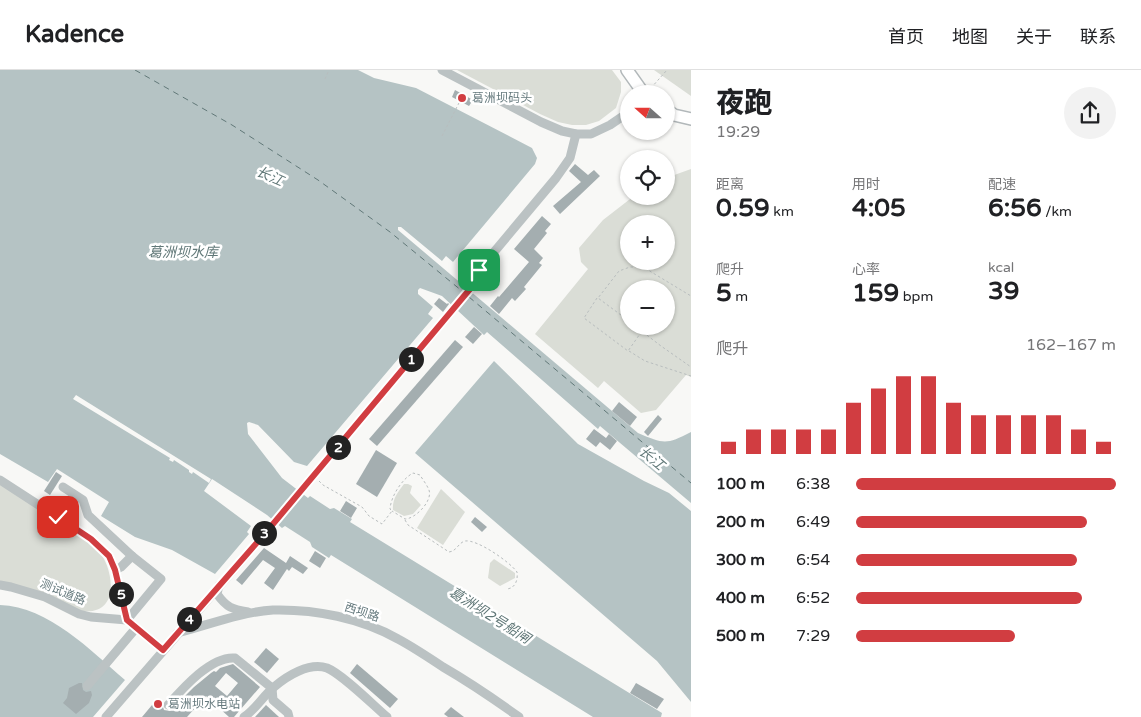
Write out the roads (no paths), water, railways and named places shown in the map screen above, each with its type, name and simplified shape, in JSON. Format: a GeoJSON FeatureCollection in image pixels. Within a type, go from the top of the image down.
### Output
{"type":"FeatureCollection","features":[{"type":"Feature","properties":{"kind":"main road"},"geometry":{"type":"LineString","coordinates":[[627,70],[641,85]]}},
{"type":"Feature","properties":{"kind":"main road"},"geometry":{"type":"LineString","coordinates":[[675,115],[691,119]]}},
{"type":"Feature","properties":{"kind":"street"},"geometry":{"type":"LineString","coordinates":[[442,70],[562,131],[576,134],[592,134],[620,118]]}},
{"type":"Feature","properties":{"kind":"street"},"geometry":{"type":"LineString","coordinates":[[610,125],[620,122]]}},
{"type":"Feature","properties":{"kind":"street"},"geometry":{"type":"LineString","coordinates":[[106,717],[470,290],[478,280],[479,270],[556,178],[570,158],[576,134]]}},
{"type":"Feature","properties":{"kind":"street"},"geometry":{"type":"LineString","coordinates":[[0,480],[91,539],[109,556],[115,570],[127,620],[163,650]]}},
{"type":"Feature","properties":{"kind":"street"},"geometry":{"type":"LineString","coordinates":[[62,486],[83,500],[88,515],[132,556],[161,579],[127,620]]}},
{"type":"Feature","properties":{"kind":"street"},"geometry":{"type":"LineString","coordinates":[[115,570],[132,556]]}},
{"type":"Feature","properties":{"kind":"street","name":"测试道路"},"geometry":{"type":"LineString","coordinates":[[0,585],[18,588],[45,597],[79,614],[127,620]]}},
{"type":"Feature","properties":{"kind":"street"},"geometry":{"type":"LineString","coordinates":[[219,585],[217,594],[222,602],[231,609],[251,613]]}},
{"type":"Feature","properties":{"kind":"street","name":"西坝路"},"geometry":{"type":"LineString","coordinates":[[177,633],[251,613],[273,610],[326,614],[359,622],[396,638],[481,690],[519,717]]}},
{"type":"Feature","properties":{"kind":"street"},"geometry":{"type":"LineString","coordinates":[[87,686],[136,628]]}},
{"type":"Feature","properties":{"kind":"street"},"geometry":{"type":"LineString","coordinates":[[168,705],[189,682],[210,666],[228,657],[235,658],[272,688],[273,700],[288,713],[289,717]]}},
{"type":"Feature","properties":{"kind":"street"},"geometry":{"type":"LineString","coordinates":[[244,717],[250,713],[272,688],[288,677],[302,670],[317,667],[326,668],[338,675],[387,717]]}},
{"type":"Feature","properties":{"kind":"water","name":"葛洲坝水库"},"geometry":{"type":"Polygon","coordinates":[[[0,70],[358,70],[374,78],[416,88],[532,148],[537,158],[535,164],[453,262],[446,256],[442,261],[401,227],[398,227],[398,230],[638,433],[665,442],[691,432],[691,503],[600,426],[598,429],[487,332],[484,335],[442,296],[420,288],[418,294],[433,307],[428,314],[433,318],[307,466],[294,462],[258,425],[247,423],[248,434],[282,478],[308,498],[310,496],[330,509],[334,508],[352,519],[350,522],[662,713],[661,717],[593,717],[331,555],[329,558],[312,547],[310,542],[285,526],[282,528],[267,515],[212,479],[204,491],[251,526],[247,532],[249,534],[215,574],[172,550],[135,537],[101,516],[109,502],[57,469],[48,482],[0,454],[0,70]]]}},
{"type":"Feature","properties":{"kind":"water"},"geometry":{"type":"Polygon","coordinates":[[[494,361],[578,444],[669,493],[691,511],[691,702],[657,661],[415,453],[494,361]]]}},
{"type":"Feature","properties":{"kind":"water"},"geometry":{"type":"Polygon","coordinates":[[[0,605],[35,613],[52,622],[68,632],[125,680],[93,717],[0,717],[0,605]]]}},
{"type":"Feature","properties":{"kind":"place","name":"葛洲坝码头"},"geometry":{"type":"Point","coordinates":[462,98]}},
{"type":"Feature","properties":{"kind":"place","name":"葛洲坝水电站"},"geometry":{"type":"Point","coordinates":[158,704]}},
{"type":"Feature","properties":{"kind":"water label","name":"长江"},"geometry":{"type":"Point","coordinates":[270,176]}},
{"type":"Feature","properties":{"kind":"water label","name":"长江"},"geometry":{"type":"Point","coordinates":[652,458]}},
{"type":"Feature","properties":{"kind":"water label","name":"葛洲坝2号船闸"},"geometry":{"type":"Point","coordinates":[490,615]}}]}
